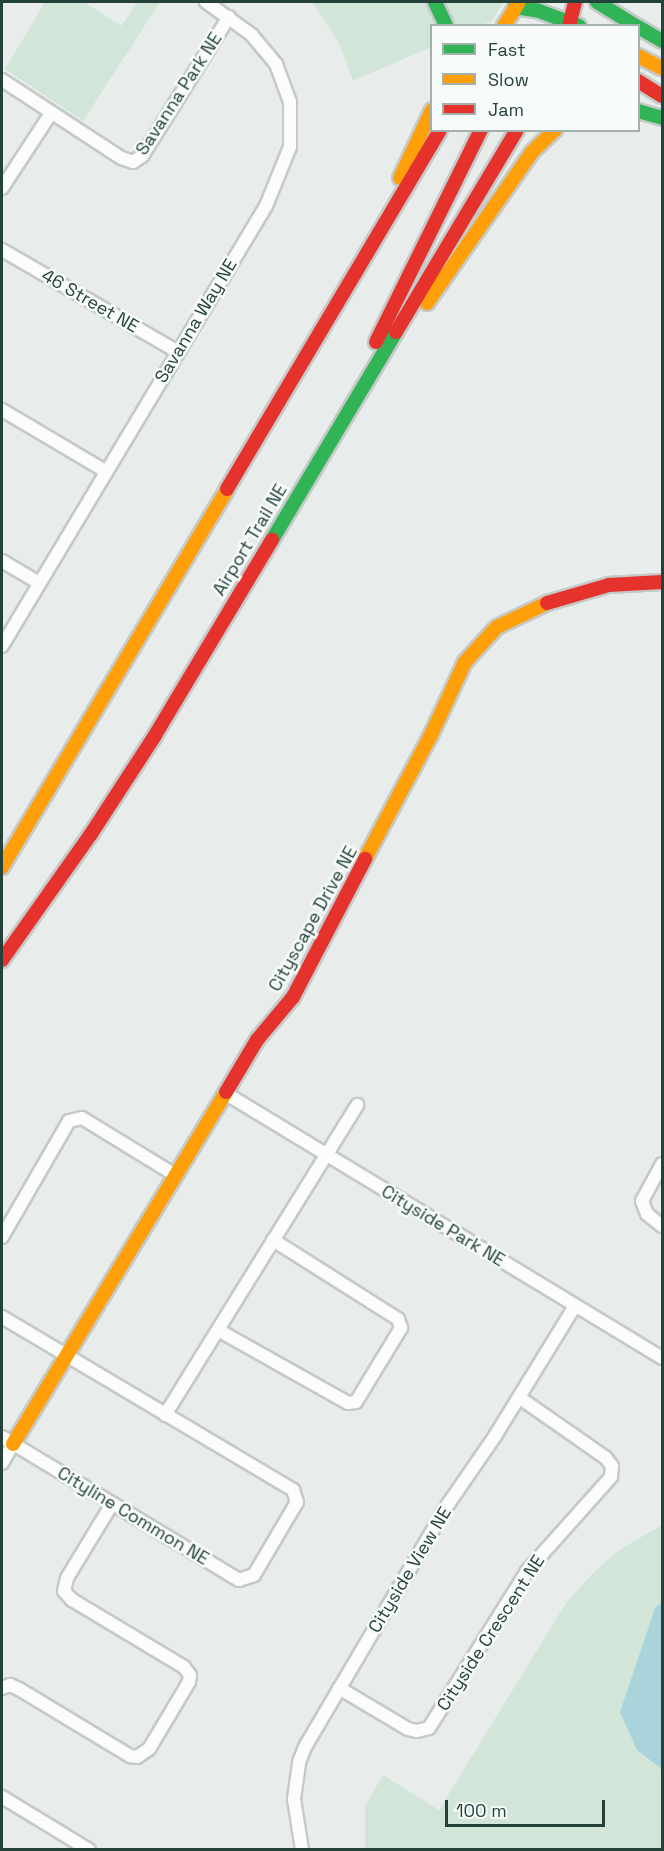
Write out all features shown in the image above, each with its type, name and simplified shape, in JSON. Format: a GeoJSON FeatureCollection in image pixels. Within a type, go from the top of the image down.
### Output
{"type":"FeatureCollection","features":[{"type":"Feature","properties":{"kind":"main road"},"geometry":{"type":"LineString","coordinates":[[435,2],[446,24]]}},
{"type":"Feature","properties":{"kind":"main road"},"geometry":{"type":"LineString","coordinates":[[574,24],[575,2]]}},
{"type":"Feature","properties":{"kind":"main road"},"geometry":{"type":"LineString","coordinates":[[575,24],[597,2],[635,24]]}},
{"type":"Feature","properties":{"kind":"main road"},"geometry":{"type":"LineString","coordinates":[[505,24],[514,3],[539,17],[570,24]]}},
{"type":"Feature","properties":{"kind":"main road"},"geometry":{"type":"LineString","coordinates":[[640,27],[663,41]]}},
{"type":"Feature","properties":{"kind":"main road"},"geometry":{"type":"LineString","coordinates":[[640,56],[663,68]]}},
{"type":"Feature","properties":{"kind":"main road"},"geometry":{"type":"LineString","coordinates":[[640,82],[663,96]]}},
{"type":"Feature","properties":{"kind":"main road"},"geometry":{"type":"LineString","coordinates":[[640,111],[663,118]]}},
{"type":"Feature","properties":{"kind":"main road"},"geometry":{"type":"LineString","coordinates":[[374,240],[430,114]]}},
{"type":"Feature","properties":{"kind":"main road"},"geometry":{"type":"LineString","coordinates":[[2,867],[439,132]]}},
{"type":"Feature","properties":{"kind":"main road"},"geometry":{"type":"LineString","coordinates":[[314,468],[480,132]]}},
{"type":"Feature","properties":{"kind":"main road","name":"Airport Trail NE"},"geometry":{"type":"LineString","coordinates":[[2,960],[91,834],[148,747],[516,132]]}},
{"type":"Feature","properties":{"kind":"main road"},"geometry":{"type":"LineString","coordinates":[[314,468],[516,174],[532,152],[553,132]]}},
{"type":"Feature","properties":{"kind":"main road","name":"Cityscape Drive NE"},"geometry":{"type":"LineString","coordinates":[[7,1441],[66,1356],[257,1040],[293,997],[424,748],[465,662],[477,646],[497,627],[551,601],[609,585],[663,582]]}},
{"type":"Feature","properties":{"kind":"street","name":"Savanna Way NE"},"geometry":{"type":"LineString","coordinates":[[2,646],[266,206],[290,147],[290,102],[276,64],[252,35],[230,17],[206,2]]}},
{"type":"Feature","properties":{"kind":"street","name":"Savanna Park NE"},"geometry":{"type":"LineString","coordinates":[[2,80],[51,113],[133,162],[142,156],[230,17]]}},
{"type":"Feature","properties":{"kind":"street"},"geometry":{"type":"LineString","coordinates":[[2,188],[51,113]]}},
{"type":"Feature","properties":{"kind":"street","name":"46 Street NE"},"geometry":{"type":"LineString","coordinates":[[2,250],[178,352]]}},
{"type":"Feature","properties":{"kind":"street"},"geometry":{"type":"LineString","coordinates":[[2,410],[105,471]]}},
{"type":"Feature","properties":{"kind":"street"},"geometry":{"type":"LineString","coordinates":[[2,561],[39,583]]}},
{"type":"Feature","properties":{"kind":"street","name":"Cityside Park NE"},"geometry":{"type":"LineString","coordinates":[[225,1094],[663,1358]]}},
{"type":"Feature","properties":{"kind":"street"},"geometry":{"type":"LineString","coordinates":[[2,1317],[165,1414],[357,1105]]}},
{"type":"Feature","properties":{"kind":"street"},"geometry":{"type":"LineString","coordinates":[[2,1237],[69,1121],[82,1118],[175,1175]]}},
{"type":"Feature","properties":{"kind":"street"},"geometry":{"type":"LineString","coordinates":[[663,1164],[642,1201],[647,1214],[663,1226]]}},
{"type":"Feature","properties":{"kind":"street"},"geometry":{"type":"LineString","coordinates":[[218,1330],[348,1403],[356,1402],[401,1328],[398,1319],[273,1240]]}},
{"type":"Feature","properties":{"kind":"street","name":"Cityside View NE"},"geometry":{"type":"LineString","coordinates":[[302,1850],[293,1810],[298,1762],[313,1732],[454,1496],[520,1398],[575,1306]]}},
{"type":"Feature","properties":{"kind":"street","name":"Cityside Crescent NE"},"geometry":{"type":"LineString","coordinates":[[339,1688],[408,1729],[417,1731],[429,1728],[527,1571],[611,1477],[612,1466],[606,1458],[520,1398]]}},
{"type":"Feature","properties":{"kind":"street","name":"Cityline Common NE"},"geometry":{"type":"LineString","coordinates":[[7,1441],[239,1580],[254,1575],[297,1502],[293,1490],[165,1414]]}},
{"type":"Feature","properties":{"kind":"street","name":"Cityscape Drive NE"},"geometry":{"type":"LineString","coordinates":[[2,1463],[7,1441]]}},
{"type":"Feature","properties":{"kind":"street"},"geometry":{"type":"LineString","coordinates":[[2,1688],[10,1685],[19,1689],[130,1756],[137,1756],[149,1749],[190,1679],[184,1667],[72,1600],[64,1591],[67,1578],[112,1504]]}},
{"type":"Feature","properties":{"kind":"street"},"geometry":{"type":"LineString","coordinates":[[2,1797],[89,1850]]}},
{"type":"Feature","properties":{"kind":"green space"},"geometry":{"type":"Polygon","coordinates":[[[45,2],[84,2],[121,26],[138,2],[160,2],[83,121],[5,69],[45,2]]]}},
{"type":"Feature","properties":{"kind":"green space"},"geometry":{"type":"Polygon","coordinates":[[[312,2],[503,2],[492,21],[484,24],[430,24],[430,47],[353,81],[339,43],[312,2]]]}},
{"type":"Feature","properties":{"kind":"green space"},"geometry":{"type":"Polygon","coordinates":[[[662,1525],[662,1849],[365,1849],[365,1806],[383,1775],[439,1810],[566,1603],[592,1574],[619,1550],[662,1525]]]}},
{"type":"Feature","properties":{"kind":"water"},"geometry":{"type":"Polygon","coordinates":[[[662,1602],[662,1769],[637,1750],[620,1712],[655,1608],[662,1602]]]}},
{"type":"Feature","properties":{"kind":"traffic: fast"},"geometry":{"type":"LineString","coordinates":[[435,2],[445,24]]}},
{"type":"Feature","properties":{"kind":"traffic: fast"},"geometry":{"type":"LineString","coordinates":[[597,2],[633,24]]}},
{"type":"Feature","properties":{"kind":"traffic: fast"},"geometry":{"type":"LineString","coordinates":[[515,7],[539,11],[574,24]]}},
{"type":"Feature","properties":{"kind":"traffic: fast"},"geometry":{"type":"LineString","coordinates":[[640,28],[662,41]]}},
{"type":"Feature","properties":{"kind":"traffic: fast"},"geometry":{"type":"LineString","coordinates":[[640,112],[662,118]]}},
{"type":"Feature","properties":{"kind":"traffic: fast"},"geometry":{"type":"LineString","coordinates":[[272,540],[396,332]]}},
{"type":"Feature","properties":{"kind":"traffic: slow"},"geometry":{"type":"LineString","coordinates":[[505,24],[519,2]]}},
{"type":"Feature","properties":{"kind":"traffic: slow"},"geometry":{"type":"LineString","coordinates":[[640,57],[662,68]]}},
{"type":"Feature","properties":{"kind":"traffic: slow"},"geometry":{"type":"LineString","coordinates":[[400,178],[430,114]]}},
{"type":"Feature","properties":{"kind":"traffic: slow"},"geometry":{"type":"LineString","coordinates":[[427,303],[532,152],[553,132]]}},
{"type":"Feature","properties":{"kind":"traffic: slow"},"geometry":{"type":"LineString","coordinates":[[2,867],[227,489]]}},
{"type":"Feature","properties":{"kind":"traffic: slow"},"geometry":{"type":"LineString","coordinates":[[365,859],[430,737],[465,662],[497,627],[547,603]]}},
{"type":"Feature","properties":{"kind":"traffic: slow"},"geometry":{"type":"LineString","coordinates":[[13,1444],[226,1092]]}},
{"type":"Feature","properties":{"kind":"traffic: jam"},"geometry":{"type":"LineString","coordinates":[[570,24],[575,2]]}},
{"type":"Feature","properties":{"kind":"traffic: jam"},"geometry":{"type":"LineString","coordinates":[[640,82],[662,96]]}},
{"type":"Feature","properties":{"kind":"traffic: jam"},"geometry":{"type":"LineString","coordinates":[[227,489],[439,132]]}},
{"type":"Feature","properties":{"kind":"traffic: jam"},"geometry":{"type":"LineString","coordinates":[[376,342],[480,132]]}},
{"type":"Feature","properties":{"kind":"traffic: jam"},"geometry":{"type":"LineString","coordinates":[[396,332],[516,132]]}},
{"type":"Feature","properties":{"kind":"traffic: jam"},"geometry":{"type":"LineString","coordinates":[[2,960],[91,834],[154,737],[272,540]]}},
{"type":"Feature","properties":{"kind":"traffic: jam"},"geometry":{"type":"LineString","coordinates":[[547,603],[609,585],[662,582]]}},
{"type":"Feature","properties":{"kind":"traffic: jam"},"geometry":{"type":"LineString","coordinates":[[226,1092],[257,1040],[293,997],[365,859]]}}]}
